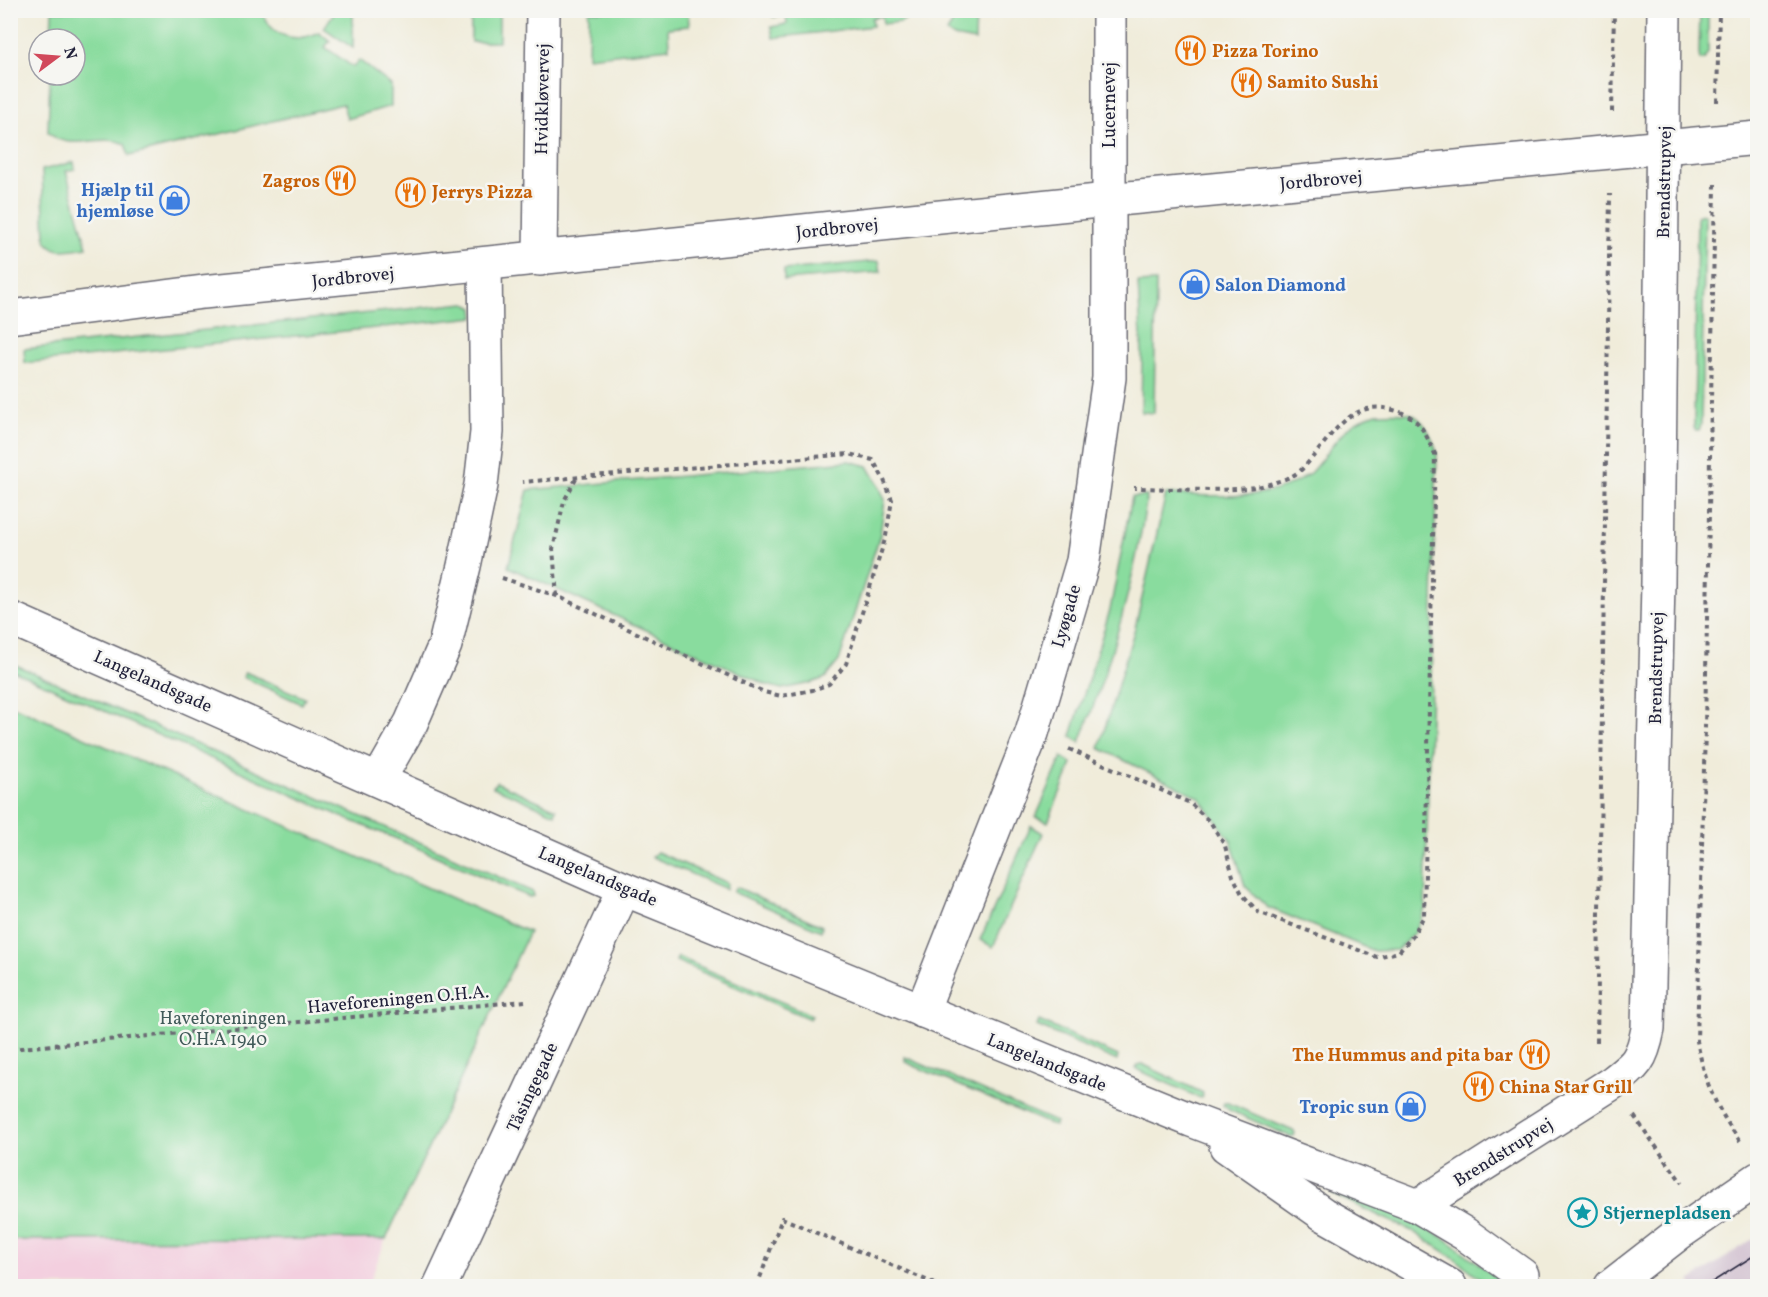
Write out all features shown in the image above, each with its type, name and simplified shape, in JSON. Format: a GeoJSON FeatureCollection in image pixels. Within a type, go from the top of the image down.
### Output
{"type":"FeatureCollection","features":[{"type":"Feature","properties":{"kind":"street","name":"Hvidkløvervej"},"geometry":{"type":"LineString","coordinates":[[540,259],[543,10]]}},
{"type":"Feature","properties":{"kind":"street","name":"Lucernevej"},"geometry":{"type":"LineString","coordinates":[[1108,200],[1109,10]]}},
{"type":"Feature","properties":{"kind":"street","name":"Brendstrupvej"},"geometry":{"type":"LineString","coordinates":[[1418,1206],[1630,1070],[1643,1052],[1648,1029],[1659,570],[1664,10]]}},
{"type":"Feature","properties":{"kind":"street","name":"Jordbrovej"},"geometry":{"type":"LineString","coordinates":[[10,317],[203,292],[1108,200],[1758,138]]}},
{"type":"Feature","properties":{"kind":"street","name":"Lyøgade"},"geometry":{"type":"LineString","coordinates":[[922,1011],[1032,733],[1083,561],[1109,378],[1108,200]]}},
{"type":"Feature","properties":{"kind":"street"},"geometry":{"type":"LineString","coordinates":[[379,779],[411,723],[445,645],[481,485],[487,432],[485,264]]}},
{"type":"Feature","properties":{"kind":"street","name":"Langelandsgade"},"geometry":{"type":"LineString","coordinates":[[10,618],[624,889],[1191,1120],[1418,1206],[1465,1234],[1522,1275]]}},
{"type":"Feature","properties":{"kind":"street","name":"Tåsingegade"},"geometry":{"type":"LineString","coordinates":[[440,1287],[624,889]]}},
{"type":"Feature","properties":{"kind":"street","name":"Langelandsgade"},"geometry":{"type":"LineString","coordinates":[[1191,1120],[1323,1214],[1450,1287]]}},
{"type":"Feature","properties":{"kind":"street"},"geometry":{"type":"LineString","coordinates":[[1611,1287],[1705,1215],[1758,1179]]}},
{"type":"Feature","properties":{"kind":"path"},"geometry":{"type":"LineString","coordinates":[[1614,10],[1597,1059],[1705,1215]]}},
{"type":"Feature","properties":{"kind":"path"},"geometry":{"type":"LineString","coordinates":[[1719,10],[1707,661],[1697,1041],[1709,1091],[1718,1110],[1745,1148]]}},
{"type":"Feature","properties":{"kind":"path"},"geometry":{"type":"LineString","coordinates":[[1032,733],[1190,803],[1212,823],[1225,846],[1233,876],[1242,894],[1258,912],[1377,957],[1399,952],[1413,935],[1424,916],[1435,454],[1421,425],[1402,411],[1382,407],[1357,411],[1341,423],[1299,472],[1275,483],[1244,489],[1094,488]]}},
{"type":"Feature","properties":{"kind":"path"},"geometry":{"type":"LineString","coordinates":[[464,566],[557,596],[764,692],[781,696],[830,684],[846,664],[886,536],[892,500],[873,460],[849,454],[481,485]]}},
{"type":"Feature","properties":{"kind":"path"},"geometry":{"type":"LineString","coordinates":[[557,596],[553,549],[564,501],[576,478]]}},
{"type":"Feature","properties":{"kind":"path","name":"Haveforeningen O.H.A."},"geometry":{"type":"LineString","coordinates":[[10,1049],[574,996]]}},
{"type":"Feature","properties":{"kind":"path"},"geometry":{"type":"LineString","coordinates":[[757,1287],[782,1218],[940,1287]]}},
{"type":"Feature","properties":{"kind":"shaded area"},"geometry":{"type":"Polygon","coordinates":[[[1757,1236],[1757,1286],[1694,1286],[1690,1281],[1757,1236]]]}},
{"type":"Feature","properties":{"kind":"shaded area"},"geometry":{"type":"Polygon","coordinates":[[[386,1239],[368,1286],[11,1286],[10,1240],[386,1239]]]}},
{"type":"Feature","properties":{"kind":"green space"},"geometry":{"type":"Polygon","coordinates":[[[772,10],[918,11],[901,22],[883,24],[882,16],[872,18],[873,26],[773,38],[771,27],[787,24],[786,15],[773,17],[772,10]]]}},
{"type":"Feature","properties":{"kind":"green space"},"geometry":{"type":"Polygon","coordinates":[[[52,11],[261,11],[271,27],[285,36],[310,36],[319,32],[330,41],[325,47],[353,67],[359,60],[391,85],[391,106],[347,119],[343,104],[129,156],[125,144],[115,141],[65,141],[48,132],[50,87],[87,87],[87,27],[51,27],[52,11]]]}},
{"type":"Feature","properties":{"kind":"green space"},"geometry":{"type":"Polygon","coordinates":[[[335,11],[353,11],[353,48],[324,28],[335,11]]]}},
{"type":"Feature","properties":{"kind":"green space"},"geometry":{"type":"Polygon","coordinates":[[[471,11],[499,11],[499,42],[471,42],[471,11]]]}},
{"type":"Feature","properties":{"kind":"green space"},"geometry":{"type":"Polygon","coordinates":[[[589,11],[688,11],[689,26],[668,28],[669,48],[588,57],[589,11]]]}},
{"type":"Feature","properties":{"kind":"green space"},"geometry":{"type":"Polygon","coordinates":[[[960,11],[976,11],[975,41],[954,37],[947,32],[960,11]]]}},
{"type":"Feature","properties":{"kind":"green space"},"geometry":{"type":"Polygon","coordinates":[[[1700,11],[1708,11],[1708,52],[1704,60],[1700,60],[1699,54],[1700,11]]]}},
{"type":"Feature","properties":{"kind":"green space"},"geometry":{"type":"Polygon","coordinates":[[[74,162],[75,169],[66,171],[87,247],[63,250],[52,247],[45,238],[42,170],[74,162]]]}},
{"type":"Feature","properties":{"kind":"green space"},"geometry":{"type":"Polygon","coordinates":[[[1703,214],[1705,217],[1701,425],[1699,430],[1695,430],[1697,216],[1703,214]]]}},
{"type":"Feature","properties":{"kind":"green space"},"geometry":{"type":"Polygon","coordinates":[[[879,261],[881,272],[784,280],[784,270],[879,261]]]}},
{"type":"Feature","properties":{"kind":"green space"},"geometry":{"type":"Polygon","coordinates":[[[1156,282],[1154,413],[1141,412],[1142,354],[1138,283],[1156,282]]]}},
{"type":"Feature","properties":{"kind":"green space"},"geometry":{"type":"Polygon","coordinates":[[[465,303],[474,308],[475,317],[25,363],[24,349],[465,303]]]}},
{"type":"Feature","properties":{"kind":"green space"},"geometry":{"type":"Polygon","coordinates":[[[1377,413],[1403,413],[1416,417],[1428,430],[1437,453],[1425,909],[1416,931],[1397,950],[1374,951],[1267,907],[1245,886],[1231,841],[1199,797],[1099,748],[1135,628],[1166,494],[1241,496],[1278,490],[1310,473],[1351,425],[1377,413]]]}},
{"type":"Feature","properties":{"kind":"green space"},"geometry":{"type":"Polygon","coordinates":[[[849,461],[868,466],[878,483],[885,500],[880,535],[839,661],[825,678],[811,683],[782,689],[767,685],[508,567],[528,490],[849,461]]]}},
{"type":"Feature","properties":{"kind":"green space"},"geometry":{"type":"Polygon","coordinates":[[[1147,496],[1136,559],[1121,621],[1080,742],[1071,736],[1110,610],[1132,497],[1147,496]]]}},
{"type":"Feature","properties":{"kind":"green space"},"geometry":{"type":"Polygon","coordinates":[[[11,663],[533,892],[534,896],[529,897],[347,819],[11,670],[11,663]]]}},
{"type":"Feature","properties":{"kind":"green space"},"geometry":{"type":"Polygon","coordinates":[[[245,672],[305,698],[302,704],[243,677],[245,672]]]}},
{"type":"Feature","properties":{"kind":"green space","name":"Haveforeningen O.H.A 1940"},"geometry":{"type":"Polygon","coordinates":[[[11,705],[529,932],[386,1239],[11,1240],[11,705]]]}},
{"type":"Feature","properties":{"kind":"green space"},"geometry":{"type":"Polygon","coordinates":[[[1062,757],[1072,764],[1048,822],[1036,817],[1062,757]]]}},
{"type":"Feature","properties":{"kind":"green space"},"geometry":{"type":"Polygon","coordinates":[[[496,782],[556,809],[555,814],[493,787],[496,782]]]}},
{"type":"Feature","properties":{"kind":"green space"},"geometry":{"type":"Polygon","coordinates":[[[1031,826],[1043,833],[993,947],[980,940],[1031,826]]]}},
{"type":"Feature","properties":{"kind":"green space"},"geometry":{"type":"Polygon","coordinates":[[[657,852],[727,883],[726,889],[652,857],[657,852]]]}},
{"type":"Feature","properties":{"kind":"green space"},"geometry":{"type":"Polygon","coordinates":[[[736,887],[822,926],[821,931],[733,892],[736,887]]]}},
{"type":"Feature","properties":{"kind":"green space"},"geometry":{"type":"Polygon","coordinates":[[[678,957],[812,1015],[810,1019],[676,961],[678,957]]]}},
{"type":"Feature","properties":{"kind":"green space"},"geometry":{"type":"Polygon","coordinates":[[[1039,1021],[1118,1056],[1117,1061],[1037,1026],[1039,1021]]]}},
{"type":"Feature","properties":{"kind":"green space"},"geometry":{"type":"Polygon","coordinates":[[[905,1057],[1056,1122],[1054,1126],[912,1065],[905,1061],[905,1057]]]}},
{"type":"Feature","properties":{"kind":"green space"},"geometry":{"type":"Polygon","coordinates":[[[1142,1064],[1203,1093],[1202,1097],[1136,1069],[1142,1064]]]}},
{"type":"Feature","properties":{"kind":"green space"},"geometry":{"type":"Polygon","coordinates":[[[1224,1103],[1293,1131],[1294,1136],[1289,1136],[1229,1110],[1223,1105],[1224,1103]]]}},
{"type":"Feature","properties":{"kind":"green space"},"geometry":{"type":"Polygon","coordinates":[[[1339,1185],[1443,1237],[1498,1278],[1488,1284],[1453,1257],[1412,1231],[1332,1194],[1330,1190],[1339,1185]]]}},
{"type":"Feature","properties":{"kind":"tram line"},"geometry":{"type":"LineString","coordinates":[[1706,1286],[1758,1253]]}},
{"type":"Feature","properties":{"kind":"place","name":"Pizza Torino"},"geometry":{"type":"Point","coordinates":[1191,51]}},
{"type":"Feature","properties":{"kind":"place","name":"Samito Sushi"},"geometry":{"type":"Point","coordinates":[1246,82]}},
{"type":"Feature","properties":{"kind":"place","name":"Zagros"},"geometry":{"type":"Point","coordinates":[341,181]}},
{"type":"Feature","properties":{"kind":"place","name":"Jerrys Pizza"},"geometry":{"type":"Point","coordinates":[411,192]}},
{"type":"Feature","properties":{"kind":"place","name":"Hjælp til hjemløse"},"geometry":{"type":"Point","coordinates":[175,200]}},
{"type":"Feature","properties":{"kind":"place","name":"Salon Diamond"},"geometry":{"type":"Point","coordinates":[1194,285]}},
{"type":"Feature","properties":{"kind":"place","name":"The Hummus and pita bar"},"geometry":{"type":"Point","coordinates":[1534,1055]}},
{"type":"Feature","properties":{"kind":"place","name":"China Star Grill"},"geometry":{"type":"Point","coordinates":[1478,1087]}},
{"type":"Feature","properties":{"kind":"place","name":"Tropic sun"},"geometry":{"type":"Point","coordinates":[1410,1107]}},
{"type":"Feature","properties":{"kind":"place","name":"Stjernepladsen"},"geometry":{"type":"Point","coordinates":[1582,1213]}}]}
